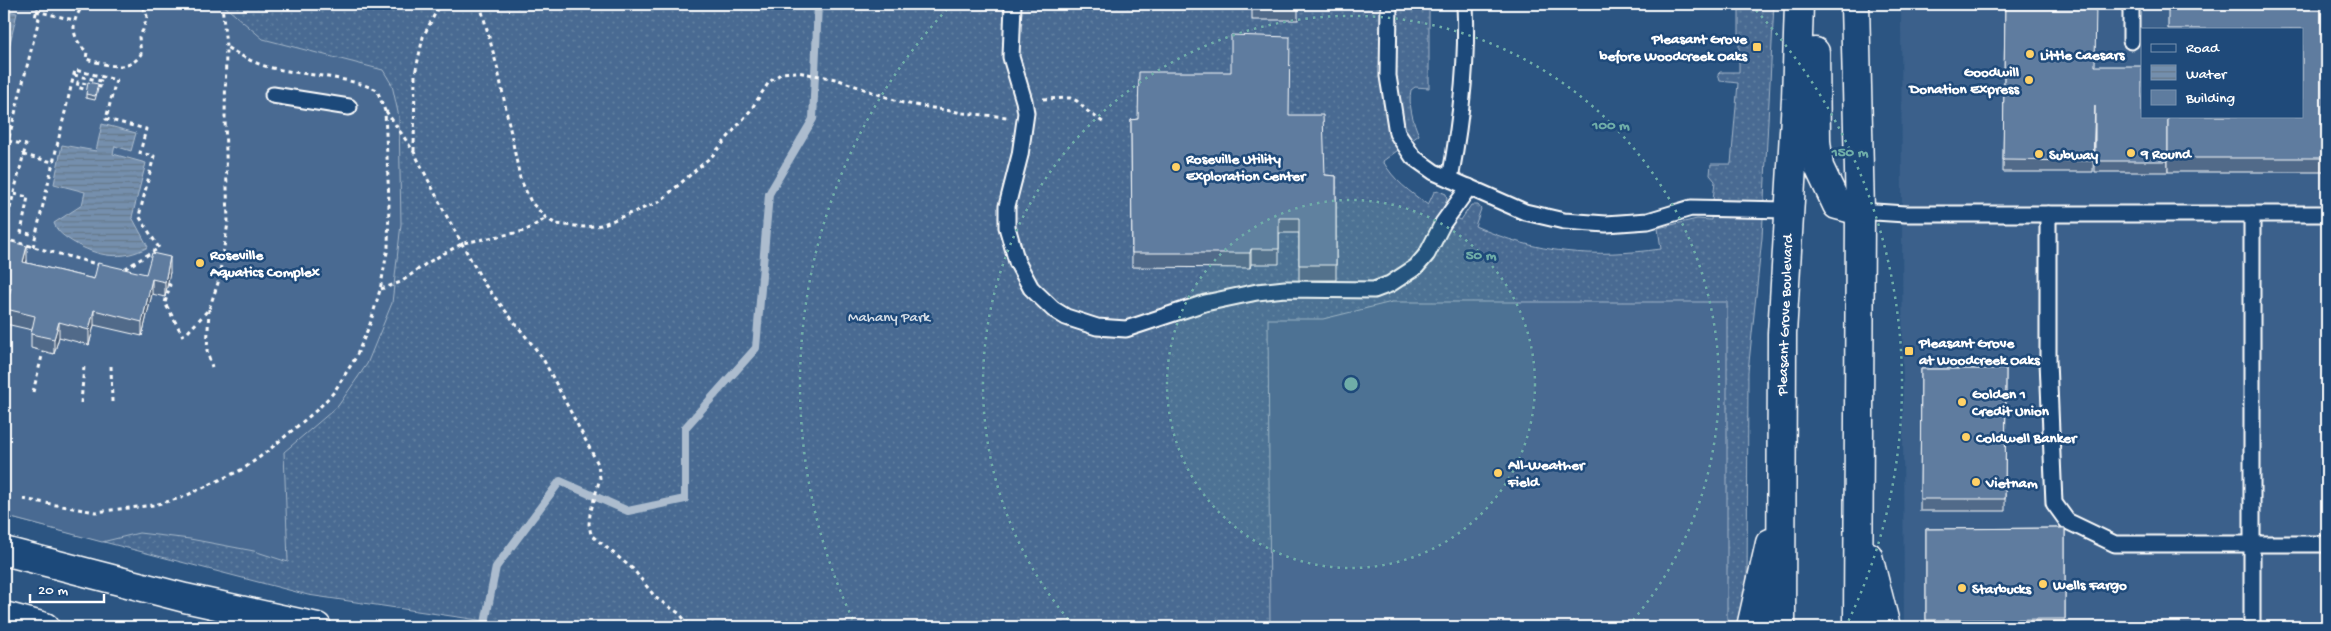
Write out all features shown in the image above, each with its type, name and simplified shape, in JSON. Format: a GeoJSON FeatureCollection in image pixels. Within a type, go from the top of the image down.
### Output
{"type":"FeatureCollection","features":[{"type":"Feature","properties":{"kind":"main road","name":"Pleasant Grove Boulevard"},"geometry":{"type":"LineString","coordinates":[[1781,627],[1782,334],[1799,4]]}},
{"type":"Feature","properties":{"kind":"main road"},"geometry":{"type":"LineString","coordinates":[[1806,4],[1816,52],[1816,141],[1819,167],[1837,205],[1860,212]]}},
{"type":"Feature","properties":{"kind":"main road"},"geometry":{"type":"LineString","coordinates":[[1855,4],[1860,212],[1858,627]]}},
{"type":"Feature","properties":{"kind":"main road"},"geometry":{"type":"LineString","coordinates":[[1751,627],[1781,495]]}},
{"type":"Feature","properties":{"kind":"main road"},"geometry":{"type":"LineString","coordinates":[[1858,520],[1886,627]]}},
{"type":"Feature","properties":{"kind":"main road"},"geometry":{"type":"LineString","coordinates":[[4,551],[185,598],[317,627]]}},
{"type":"Feature","properties":{"kind":"main road"},"geometry":{"type":"LineString","coordinates":[[4,616],[45,627]]}},
{"type":"Feature","properties":{"kind":"lane"},"geometry":{"type":"LineString","coordinates":[[1013,4],[1011,57],[1022,91],[1025,122],[1020,155],[1007,206],[1007,227],[1017,262],[1031,288],[1053,308],[1082,323],[1112,329],[1126,329],[1184,309],[1241,294],[1286,289],[1374,290],[1390,284],[1416,267],[1427,254],[1443,223],[1469,187]]}},
{"type":"Feature","properties":{"kind":"lane"},"geometry":{"type":"LineString","coordinates":[[1389,4],[1388,76],[1397,133],[1413,157],[1434,172],[1525,212],[1564,221],[1606,224],[1648,221],[1691,208],[1789,210]]}},
{"type":"Feature","properties":{"kind":"lane"},"geometry":{"type":"LineString","coordinates":[[1450,178],[1458,136],[1466,70],[1466,4]]}},
{"type":"Feature","properties":{"kind":"lane"},"geometry":{"type":"LineString","coordinates":[[2130,4],[2130,40]]}},
{"type":"Feature","properties":{"kind":"lane"},"geometry":{"type":"LineString","coordinates":[[273,95],[349,107]]}},
{"type":"Feature","properties":{"kind":"lane"},"geometry":{"type":"LineString","coordinates":[[1860,212],[2327,214]]}},
{"type":"Feature","properties":{"kind":"lane"},"geometry":{"type":"LineString","coordinates":[[2048,214],[2048,361],[2054,503],[2067,521],[2115,544],[2327,544]]}},
{"type":"Feature","properties":{"kind":"lane"},"geometry":{"type":"LineString","coordinates":[[2252,214],[2252,627]]}},
{"type":"Feature","properties":{"kind":"path"},"geometry":{"type":"LineString","coordinates":[[4,232],[5,220],[14,194],[26,145],[8,140],[39,19],[34,18],[38,4]]}},
{"type":"Feature","properties":{"kind":"path"},"geometry":{"type":"LineString","coordinates":[[85,4],[74,20],[76,39],[87,52],[86,59],[109,65],[129,65],[141,54],[139,37],[144,30],[147,16],[141,4]]}},
{"type":"Feature","properties":{"kind":"path"},"geometry":{"type":"LineString","coordinates":[[212,367],[207,351],[206,338],[209,309],[218,283],[228,223],[225,118],[226,47],[222,4]]}},
{"type":"Feature","properties":{"kind":"path"},"geometry":{"type":"LineString","coordinates":[[414,152],[415,74],[423,37],[440,4]]}},
{"type":"Feature","properties":{"kind":"path"},"geometry":{"type":"LineString","coordinates":[[480,4],[498,70],[520,178],[531,202],[546,218],[556,224],[584,227],[617,219],[659,202],[713,155],[750,111],[769,82],[782,73],[797,72],[836,78],[903,102],[963,113],[1011,117],[1025,122]]}},
{"type":"Feature","properties":{"kind":"path"},"geometry":{"type":"LineString","coordinates":[[36,10],[74,20]]}},
{"type":"Feature","properties":{"kind":"path"},"geometry":{"type":"LineString","coordinates":[[226,47],[248,60],[267,67],[358,82],[377,90],[385,111],[414,152],[485,285],[542,357],[598,464],[599,488],[590,514],[589,524],[592,535],[633,569],[656,598],[680,614],[690,627]]}},
{"type":"Feature","properties":{"kind":"path"},"geometry":{"type":"LineString","coordinates":[[33,247],[75,70],[116,80],[106,120],[146,129],[140,153],[154,156],[139,216],[158,248],[121,271]]}},
{"type":"Feature","properties":{"kind":"path"},"geometry":{"type":"LineString","coordinates":[[74,75],[101,81],[100,87],[78,82],[77,87],[87,90]]}},
{"type":"Feature","properties":{"kind":"path"},"geometry":{"type":"LineString","coordinates":[[1022,91],[1031,97],[1070,98],[1077,101],[1104,123]]}},
{"type":"Feature","properties":{"kind":"path"},"geometry":{"type":"LineString","coordinates":[[24,499],[95,512],[124,510],[181,498],[243,469],[318,409],[334,392],[370,324],[380,290],[388,247],[389,202],[385,111]]}},
{"type":"Feature","properties":{"kind":"path"},"geometry":{"type":"LineString","coordinates":[[24,155],[53,162]]}},
{"type":"Feature","properties":{"kind":"path"},"geometry":{"type":"LineString","coordinates":[[14,194],[28,197],[21,232],[35,235]]}},
{"type":"Feature","properties":{"kind":"path"},"geometry":{"type":"LineString","coordinates":[[380,290],[401,282],[427,262],[463,243],[525,231],[546,218]]}},
{"type":"Feature","properties":{"kind":"path"},"geometry":{"type":"LineString","coordinates":[[4,239],[103,266]]}},
{"type":"Feature","properties":{"kind":"path"},"geometry":{"type":"LineString","coordinates":[[112,269],[130,274]]}},
{"type":"Feature","properties":{"kind":"path"},"geometry":{"type":"LineString","coordinates":[[168,284],[170,285],[166,303],[183,336]]}},
{"type":"Feature","properties":{"kind":"path"},"geometry":{"type":"LineString","coordinates":[[188,332],[209,309]]}},
{"type":"Feature","properties":{"kind":"path"},"geometry":{"type":"LineString","coordinates":[[33,392],[44,352]]}},
{"type":"Feature","properties":{"kind":"path"},"geometry":{"type":"LineString","coordinates":[[81,403],[84,366]]}},
{"type":"Feature","properties":{"kind":"path"},"geometry":{"type":"LineString","coordinates":[[111,366],[112,402]]}},
{"type":"Feature","properties":{"kind":"shaded area"},"geometry":{"type":"Polygon","coordinates":[[[1901,4],[2327,4],[2327,627],[1904,627],[1901,4]]]}},
{"type":"Feature","properties":{"kind":"green space","name":"Mahany Park"},"geometry":{"type":"Polygon","coordinates":[[[4,4],[1429,4],[1429,88],[1415,87],[1411,90],[1410,95],[1412,113],[1419,135],[1383,161],[1387,168],[1402,185],[1428,205],[1434,192],[1439,191],[1446,194],[1447,199],[1442,212],[1461,220],[1471,205],[1478,205],[1481,209],[1475,226],[1498,235],[1543,248],[1589,253],[1612,253],[1661,249],[1658,228],[1697,219],[1711,220],[1715,181],[1710,175],[1711,164],[1731,164],[1738,83],[1720,81],[1718,74],[1720,72],[1739,72],[1739,4],[1774,4],[1762,238],[1748,372],[1747,601],[1738,627],[526,627],[308,595],[4,516],[4,4]]]}},
{"type":"Feature","properties":{"kind":"green space","name":"Roseville Aquatics Complex"},"geometry":{"type":"Polygon","coordinates":[[[4,4],[222,4],[263,39],[383,70],[392,85],[399,117],[401,224],[392,303],[367,364],[338,406],[284,452],[288,562],[254,551],[190,539],[139,533],[102,542],[4,516],[4,4]]]}},
{"type":"Feature","properties":{"kind":"green space","name":"All-Weather Field"},"geometry":{"type":"Polygon","coordinates":[[[1392,302],[1727,302],[1727,627],[1270,627],[1268,319],[1323,319],[1392,302]]]}},
{"type":"Feature","properties":{"kind":"water"},"geometry":{"type":"Polygon","coordinates":[[[4,10],[17,13],[4,69],[4,10]]]}},
{"type":"Feature","properties":{"kind":"water"},"geometry":{"type":"Polygon","coordinates":[[[102,124],[136,133],[131,151],[115,146],[113,154],[146,163],[132,217],[148,247],[120,256],[101,254],[82,247],[64,236],[54,223],[82,205],[85,192],[54,184],[62,145],[96,151],[102,124]]]}},
{"type":"Feature","properties":{"kind":"building"},"geometry":{"type":"Polygon","coordinates":[[[1298,4],[1298,5],[1252,5],[1298,4]]]}},
{"type":"Feature","properties":{"kind":"building"},"geometry":{"type":"Polygon","coordinates":[[[2005,4],[2096,4],[2095,66],[2141,66],[2141,118],[2168,118],[2168,161],[2095,161],[2095,105],[2093,161],[2003,160],[2005,4]]]}},
{"type":"Feature","properties":{"kind":"building"},"geometry":{"type":"Polygon","coordinates":[[[2168,4],[2327,4],[2327,158],[2168,158],[2168,118],[2304,118],[2304,28],[2168,28],[2168,4]]]}},
{"type":"Feature","properties":{"kind":"building"},"geometry":{"type":"Polygon","coordinates":[[[1231,35],[1290,37],[1289,115],[1323,115],[1325,175],[1336,176],[1336,265],[1299,265],[1299,218],[1279,218],[1279,249],[1251,249],[1250,253],[1132,253],[1131,120],[1138,119],[1139,72],[1231,72],[1231,35]]]}},
{"type":"Feature","properties":{"kind":"building"},"geometry":{"type":"Polygon","coordinates":[[[88,82],[98,84],[95,96],[86,94],[88,82]]]}},
{"type":"Feature","properties":{"kind":"building"},"geometry":{"type":"Polygon","coordinates":[[[4,240],[27,246],[23,262],[94,279],[98,263],[146,274],[152,253],[170,257],[165,282],[152,279],[142,322],[94,310],[89,330],[59,322],[54,339],[31,334],[35,316],[6,309],[11,288],[4,286],[4,240]]]}},
{"type":"Feature","properties":{"kind":"building"},"geometry":{"type":"Polygon","coordinates":[[[1921,369],[2006,369],[2005,499],[1920,499],[1921,369]]]}},
{"type":"Feature","properties":{"kind":"building"},"geometry":{"type":"Polygon","coordinates":[[[2065,528],[2065,619],[1926,620],[1926,529],[2065,528]]]}},
{"type":"Feature","properties":{"kind":"waterway"},"geometry":{"type":"LineString","coordinates":[[485,623],[496,567],[560,481],[628,511],[685,499],[685,428],[756,348],[769,194],[813,119],[818,4]]}},
{"type":"Feature","properties":{"kind":"place","name":"Pleasant Grove before Woodcreek Oaks"},"geometry":{"type":"Point","coordinates":[1757,47]}},
{"type":"Feature","properties":{"kind":"place","name":"Little Caesars"},"geometry":{"type":"Point","coordinates":[2030,54]}},
{"type":"Feature","properties":{"kind":"place","name":"Goodwill Donation Express"},"geometry":{"type":"Point","coordinates":[2029,80]}},
{"type":"Feature","properties":{"kind":"place","name":"9 Round"},"geometry":{"type":"Point","coordinates":[2131,153]}},
{"type":"Feature","properties":{"kind":"place","name":"Subway"},"geometry":{"type":"Point","coordinates":[2039,154]}},
{"type":"Feature","properties":{"kind":"place","name":"Roseville Utility Exploration Center"},"geometry":{"type":"Point","coordinates":[1176,167]}},
{"type":"Feature","properties":{"kind":"place","name":"Roseville Aquatics Complex"},"geometry":{"type":"Point","coordinates":[200,263]}},
{"type":"Feature","properties":{"kind":"place","name":"Pleasant Grove at Woodcreek Oaks"},"geometry":{"type":"Point","coordinates":[1909,351]}},
{"type":"Feature","properties":{"kind":"place","name":"Golden 1 Credit Union"},"geometry":{"type":"Point","coordinates":[1962,402]}},
{"type":"Feature","properties":{"kind":"place","name":"Coldwell Banker"},"geometry":{"type":"Point","coordinates":[1966,437]}},
{"type":"Feature","properties":{"kind":"place","name":"All-Weather Field"},"geometry":{"type":"Point","coordinates":[1498,473]}},
{"type":"Feature","properties":{"kind":"place","name":"Vietnam"},"geometry":{"type":"Point","coordinates":[1976,482]}},
{"type":"Feature","properties":{"kind":"place","name":"Wells Fargo"},"geometry":{"type":"Point","coordinates":[2043,584]}},
{"type":"Feature","properties":{"kind":"place","name":"Starbucks"},"geometry":{"type":"Point","coordinates":[1962,588]}}]}
